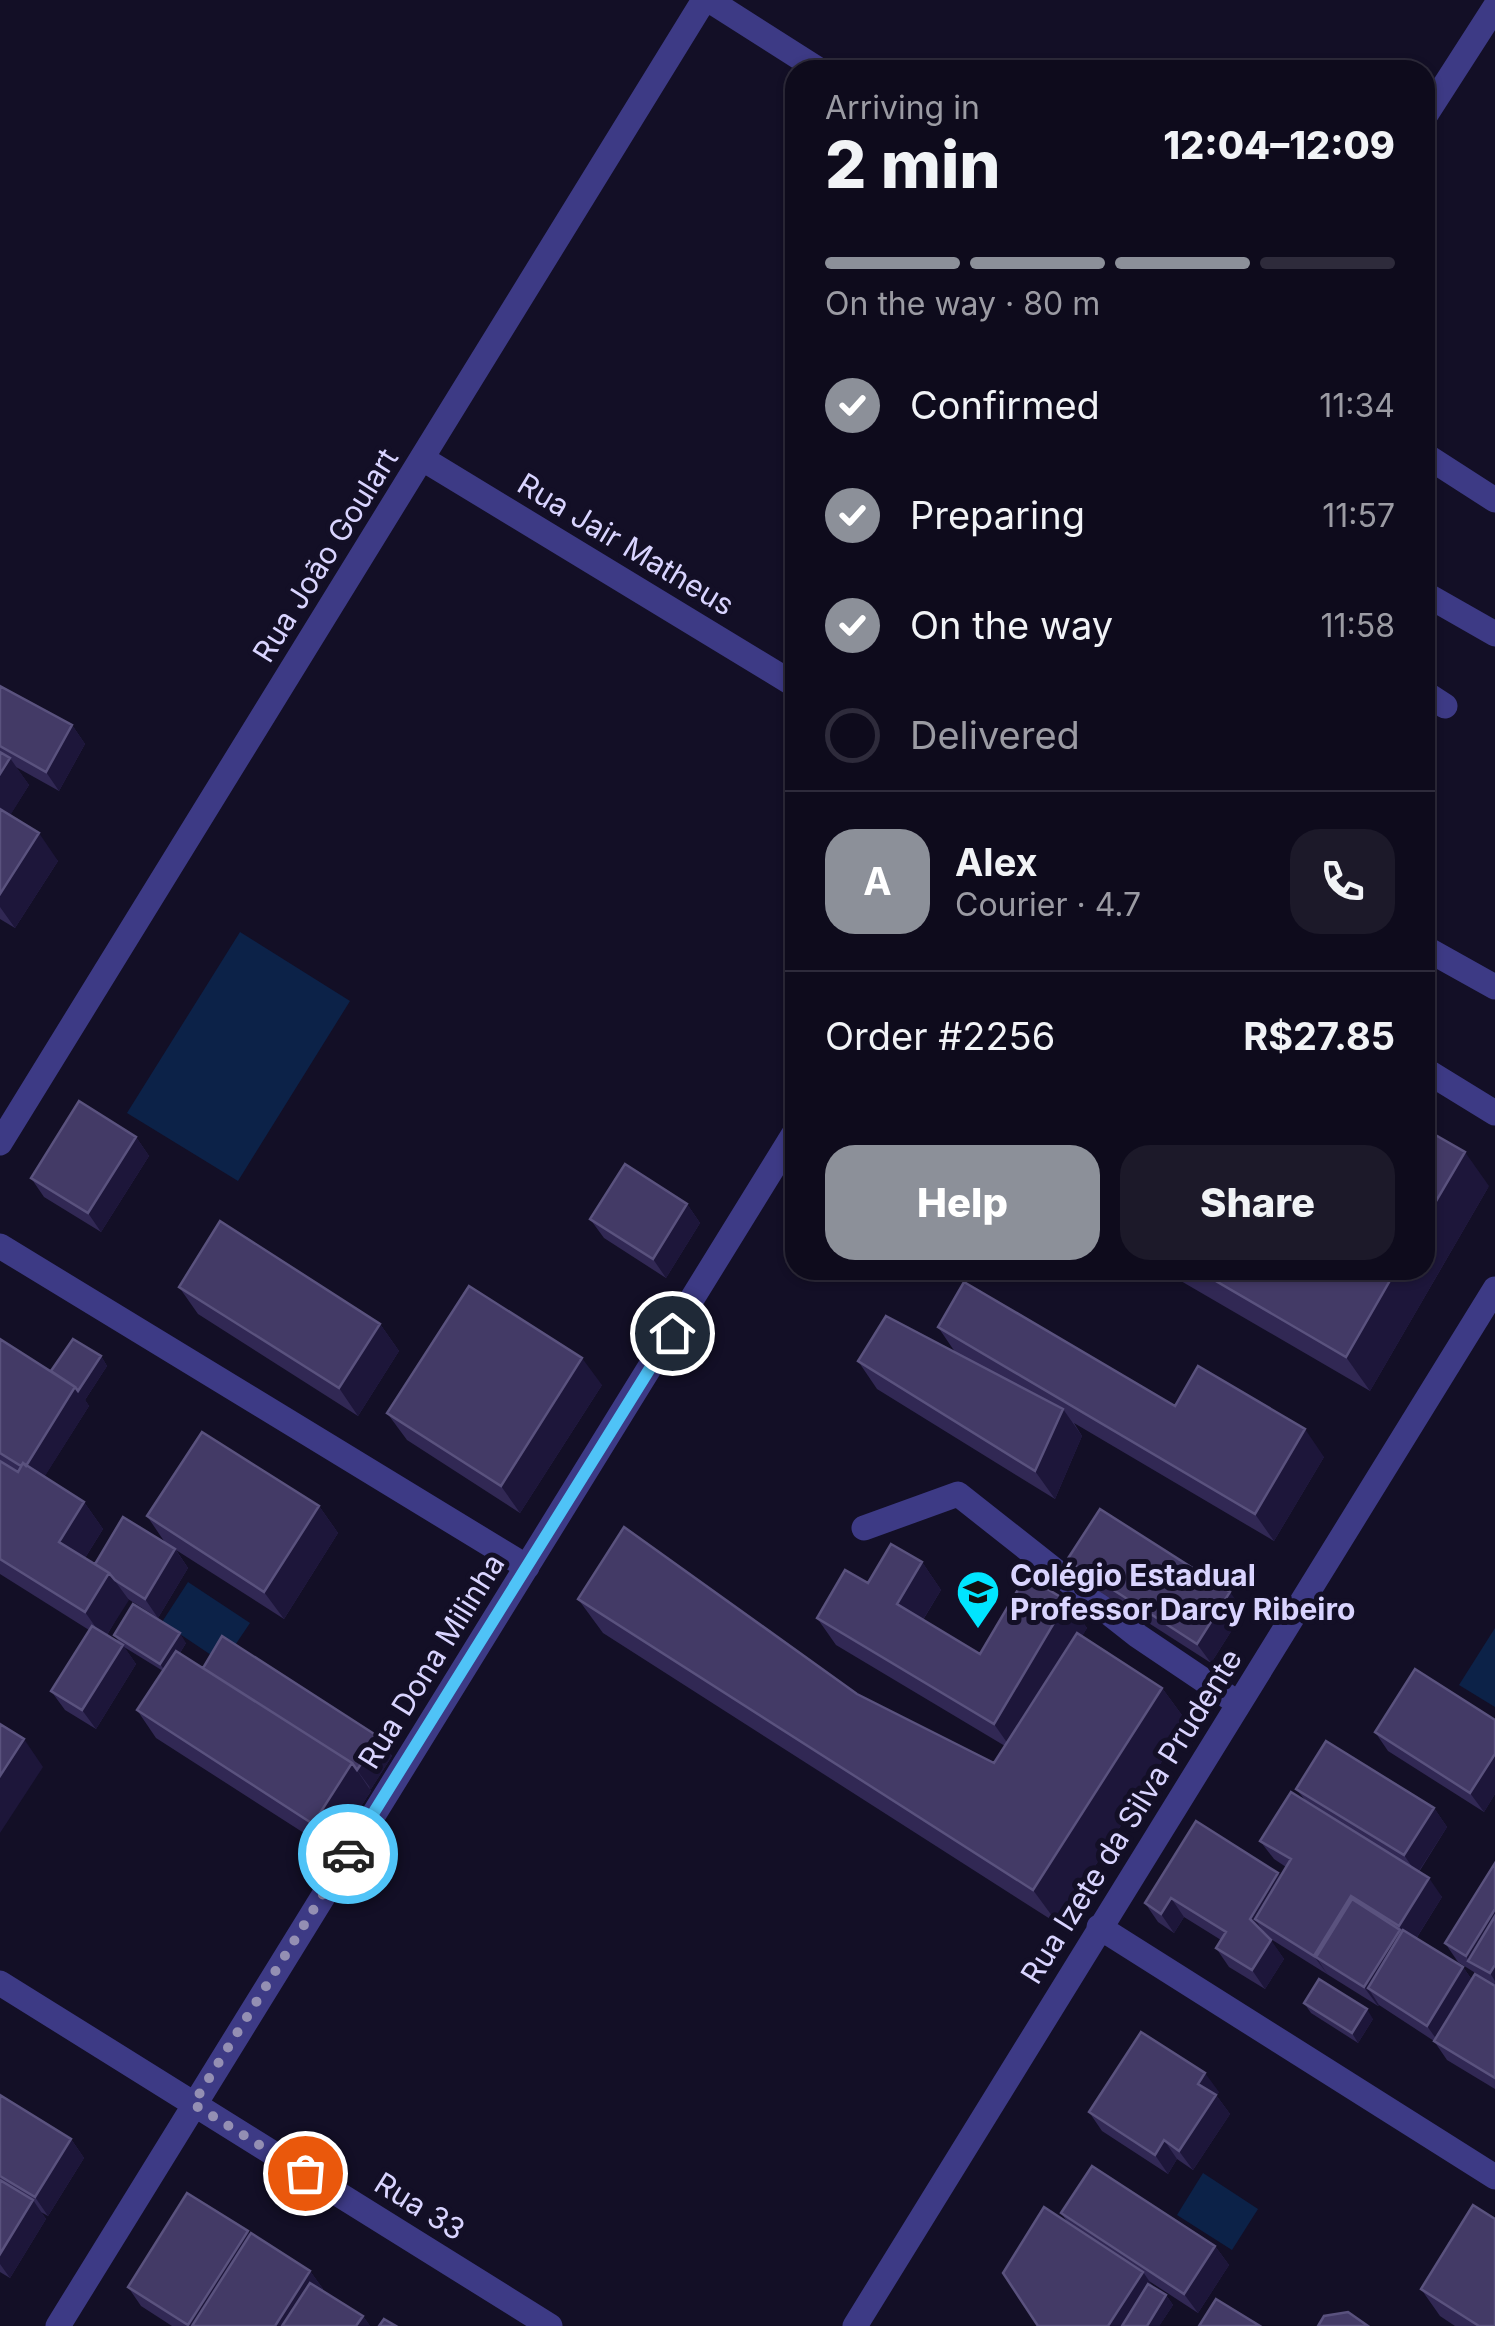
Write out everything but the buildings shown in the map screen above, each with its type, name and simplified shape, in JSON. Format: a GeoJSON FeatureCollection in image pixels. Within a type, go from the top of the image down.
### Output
{"type":"FeatureCollection","features":[{"type":"Feature","properties":{"kind":"street"},"geometry":{"type":"LineString","coordinates":[[707,0],[804,60]]}},
{"type":"Feature","properties":{"kind":"street","name":"Rua João Goulart"},"geometry":{"type":"LineString","coordinates":[[0,1143],[707,0]]}},
{"type":"Feature","properties":{"kind":"street"},"geometry":{"type":"LineString","coordinates":[[1435,100],[1495,7]]}},
{"type":"Feature","properties":{"kind":"street","name":"Rua Jair Matheus"},"geometry":{"type":"LineString","coordinates":[[423,459],[785,679]]}},
{"type":"Feature","properties":{"kind":"street"},"geometry":{"type":"LineString","coordinates":[[1435,461],[1495,500]]}},
{"type":"Feature","properties":{"kind":"street"},"geometry":{"type":"LineString","coordinates":[[1435,600],[1495,634]]}},
{"type":"Feature","properties":{"kind":"street"},"geometry":{"type":"LineString","coordinates":[[1435,954],[1495,987]]}},
{"type":"Feature","properties":{"kind":"street"},"geometry":{"type":"LineString","coordinates":[[1435,1076],[1495,1113]]}},
{"type":"Feature","properties":{"kind":"street","name":"Rua Dona Milinha"},"geometry":{"type":"LineString","coordinates":[[58,2326],[785,1148]]}},
{"type":"Feature","properties":{"kind":"street"},"geometry":{"type":"LineString","coordinates":[[0,1246],[528,1568]]}},
{"type":"Feature","properties":{"kind":"street","name":"Rua Izete da Silva Prudente"},"geometry":{"type":"LineString","coordinates":[[855,2326],[1495,1289]]}},
{"type":"Feature","properties":{"kind":"street"},"geometry":{"type":"LineString","coordinates":[[864,1528],[958,1494],[1138,1636],[1238,1704]]}},
{"type":"Feature","properties":{"kind":"street"},"geometry":{"type":"LineString","coordinates":[[1100,1927],[1495,2177]]}},
{"type":"Feature","properties":{"kind":"street","name":"Rua 33"},"geometry":{"type":"LineString","coordinates":[[0,1983],[550,2326]]}},
{"type":"Feature","properties":{"kind":"water"},"geometry":{"type":"Polygon","coordinates":[[[240,932],[350,1001],[238,1181],[127,1113],[240,932]]]}},
{"type":"Feature","properties":{"kind":"water"},"geometry":{"type":"Polygon","coordinates":[[[188,1582],[250,1623],[223,1663],[162,1622],[188,1582]]]}},
{"type":"Feature","properties":{"kind":"water"},"geometry":{"type":"Polygon","coordinates":[[[1495,1628],[1495,1707],[1459,1685],[1495,1628]]]}},
{"type":"Feature","properties":{"kind":"water"},"geometry":{"type":"Polygon","coordinates":[[[1203,2173],[1258,2209],[1232,2250],[1177,2215],[1203,2173]]]}},
{"type":"Feature","properties":{"kind":"way so far"},"geometry":{"type":"LineString","coordinates":[[305,2173],[193,2104],[348,1854]]}},
{"type":"Feature","properties":{"kind":"place","name":"Colégio Estadual Professor Darcy Ribeiro"},"geometry":{"type":"Point","coordinates":[978,1630]}},
{"type":"Feature","properties":{"kind":"route"},"geometry":{"type":"LineString","coordinates":[[348,1854],[672,1333]]}}]}
